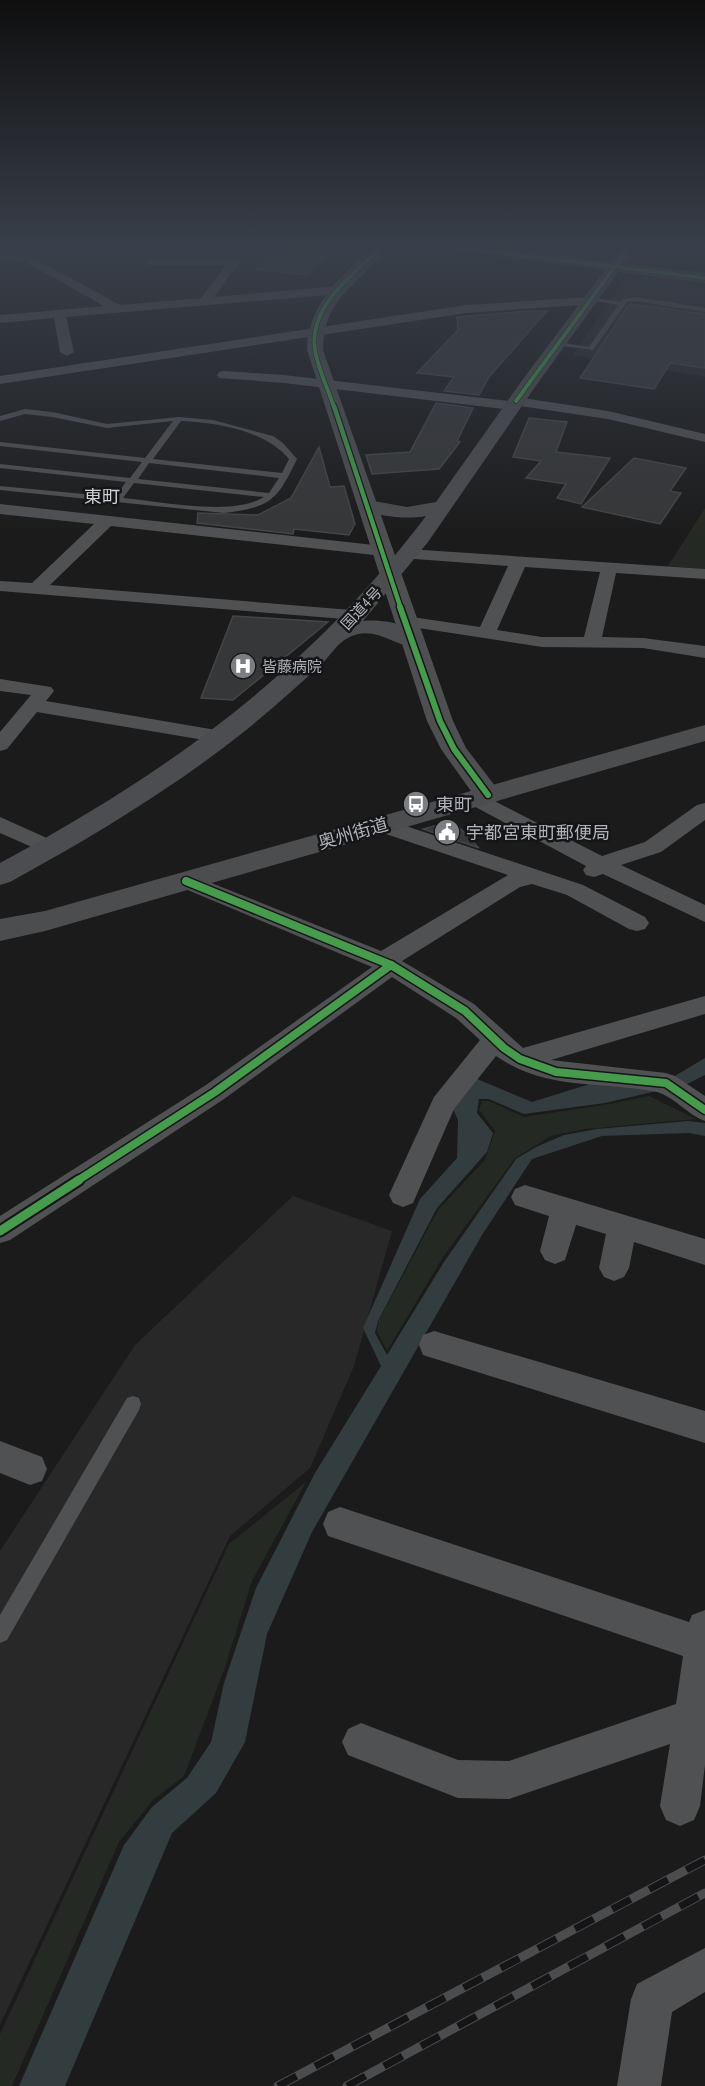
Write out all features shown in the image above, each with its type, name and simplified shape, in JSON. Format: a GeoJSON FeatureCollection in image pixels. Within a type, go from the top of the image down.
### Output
{"type":"FeatureCollection","features":[{"type":"Feature","properties":{"kind":"highway","name":"国道4号"},"geometry":{"type":"LineString","coordinates":[[0,875],[143,793],[222,737],[268,699],[357,615],[408,554],[558,344]]}},
{"type":"Feature","properties":{"kind":"highway"},"geometry":{"type":"LineString","coordinates":[[368,506],[406,513],[442,507]]}},
{"type":"Feature","properties":{"kind":"highway"},"geometry":{"type":"LineString","coordinates":[[337,634],[368,626],[388,628],[401,633],[408,631]]}},
{"type":"Feature","properties":{"kind":"main road","name":"奥州街道"},"geometry":{"type":"LineString","coordinates":[[0,930],[45,921],[705,733]]}},
{"type":"Feature","properties":{"kind":"street"},"geometry":{"type":"LineString","coordinates":[[65,343],[67,352]]}},
{"type":"Feature","properties":{"kind":"street"},"geometry":{"type":"LineString","coordinates":[[0,380],[249,343]]}},
{"type":"Feature","properties":{"kind":"street"},"geometry":{"type":"LineString","coordinates":[[314,343],[390,578],[440,721],[481,797],[600,864],[705,914]]}},
{"type":"Feature","properties":{"kind":"street"},"geometry":{"type":"LineString","coordinates":[[224,375],[515,403],[608,415],[705,438]]}},
{"type":"Feature","properties":{"kind":"street"},"geometry":{"type":"LineString","coordinates":[[0,509],[383,551]]}},
{"type":"Feature","properties":{"kind":"street"},"geometry":{"type":"LineString","coordinates":[[35,590],[107,521]]}},
{"type":"Feature","properties":{"kind":"street"},"geometry":{"type":"LineString","coordinates":[[408,554],[705,574]]}},
{"type":"Feature","properties":{"kind":"street"},"geometry":{"type":"LineString","coordinates":[[486,633],[519,561]]}},
{"type":"Feature","properties":{"kind":"street"},"geometry":{"type":"LineString","coordinates":[[592,643],[609,568]]}},
{"type":"Feature","properties":{"kind":"street"},"geometry":{"type":"LineString","coordinates":[[0,586],[357,615]]}},
{"type":"Feature","properties":{"kind":"street"},"geometry":{"type":"LineString","coordinates":[[408,631],[486,633],[542,642],[643,643],[705,652]]}},
{"type":"Feature","properties":{"kind":"street"},"geometry":{"type":"LineString","coordinates":[[0,685],[44,691],[33,705],[8,724],[0,745]]}},
{"type":"Feature","properties":{"kind":"street"},"geometry":{"type":"LineString","coordinates":[[33,705],[222,737]]}},
{"type":"Feature","properties":{"kind":"street"},"geometry":{"type":"LineString","coordinates":[[575,890],[600,864],[654,848],[705,810]]}},
{"type":"Feature","properties":{"kind":"street"},"geometry":{"type":"LineString","coordinates":[[0,824],[50,848]]}},
{"type":"Feature","properties":{"kind":"street"},"geometry":{"type":"LineString","coordinates":[[382,825],[575,890],[638,923]]}},
{"type":"Feature","properties":{"kind":"street"},"geometry":{"type":"LineString","coordinates":[[0,1231],[215,1092],[387,964],[512,882],[534,875]]}},
{"type":"Feature","properties":{"kind":"street"},"geometry":{"type":"LineString","coordinates":[[186,881],[387,964],[465,1011],[520,1059],[556,1072],[666,1083],[705,1110]]}},
{"type":"Feature","properties":{"kind":"street"},"geometry":{"type":"LineString","coordinates":[[520,1059],[705,1005]]}},
{"type":"Feature","properties":{"kind":"street"},"geometry":{"type":"LineString","coordinates":[[404,1195],[443,1104],[495,1039]]}},
{"type":"Feature","properties":{"kind":"street"},"geometry":{"type":"LineString","coordinates":[[525,1197],[705,1252]]}},
{"type":"Feature","properties":{"kind":"street"},"geometry":{"type":"LineString","coordinates":[[555,1251],[565,1209]]}},
{"type":"Feature","properties":{"kind":"street"},"geometry":{"type":"LineString","coordinates":[[614,1268],[622,1227]]}},
{"type":"Feature","properties":{"kind":"street"},"geometry":{"type":"LineString","coordinates":[[434,1345],[705,1427]]}},
{"type":"Feature","properties":{"kind":"street"},"geometry":{"type":"LineString","coordinates":[[0,1457],[30,1469]]}},
{"type":"Feature","properties":{"kind":"street"},"geometry":{"type":"LineString","coordinates":[[340,1524],[704,1636],[680,1806]]}},
{"type":"Feature","properties":{"kind":"street"},"geometry":{"type":"LineString","coordinates":[[361,1742],[458,1779],[509,1780],[693,1717]]}},
{"type":"Feature","properties":{"kind":"street"},"geometry":{"type":"LineString","coordinates":[[639,2086],[652,1999],[705,1969]]}},
{"type":"Feature","properties":{"kind":"lane"},"geometry":{"type":"LineString","coordinates":[[558,344],[591,349],[595,343]]}},
{"type":"Feature","properties":{"kind":"lane"},"geometry":{"type":"LineString","coordinates":[[0,419],[9,413],[23,411],[108,426],[179,418],[201,420],[270,438],[284,447],[293,459],[273,496],[253,508],[224,510],[0,488]]}},
{"type":"Feature","properties":{"kind":"lane"},"geometry":{"type":"LineString","coordinates":[[118,500],[179,418]]}},
{"type":"Feature","properties":{"kind":"lane"},"geometry":{"type":"LineString","coordinates":[[0,444],[285,476]]}},
{"type":"Feature","properties":{"kind":"lane"},"geometry":{"type":"LineString","coordinates":[[0,466],[273,496]]}},
{"type":"Feature","properties":{"kind":"lane"},"geometry":{"type":"LineString","coordinates":[[0,1633],[133,1404]]}},
{"type":"Feature","properties":{"kind":"shaded area"},"geometry":{"type":"Polygon","coordinates":[[[581,343],[705,343],[705,377],[573,355],[581,343]]]}},
{"type":"Feature","properties":{"kind":"shaded area"},"geometry":{"type":"Polygon","coordinates":[[[705,508],[705,569],[668,566],[705,508]]]}},
{"type":"Feature","properties":{"kind":"shaded area"},"geometry":{"type":"Polygon","coordinates":[[[705,1058],[705,1075],[687,1084],[605,1103],[524,1114],[489,1099],[479,1099],[477,1113],[493,1133],[487,1152],[437,1208],[378,1321],[375,1333],[387,1355],[444,1262],[516,1159],[564,1135],[597,1129],[688,1121],[705,1123],[705,1136],[689,1133],[602,1136],[532,1159],[482,1235],[312,1532],[267,1634],[245,1742],[216,1793],[172,1833],[65,2086],[19,2086],[124,1845],[152,1807],[187,1778],[211,1742],[224,1683],[256,1588],[315,1473],[381,1366],[363,1328],[420,1199],[457,1158],[458,1120],[453,1109],[477,1079],[532,1102],[593,1083],[673,1077],[705,1058]]]}},
{"type":"Feature","properties":{"kind":"shaded area"},"geometry":{"type":"Polygon","coordinates":[[[649,1096],[696,1119],[585,1129],[551,1136],[515,1158],[443,1257],[387,1351],[377,1332],[379,1320],[438,1210],[485,1160],[495,1131],[479,1110],[482,1101],[489,1101],[524,1117],[649,1096]]]}},
{"type":"Feature","properties":{"kind":"shaded area"},"geometry":{"type":"Polygon","coordinates":[[[293,1196],[392,1231],[354,1366],[310,1468],[230,1536],[0,2025],[0,1551],[135,1345],[293,1196]]]}},
{"type":"Feature","properties":{"kind":"shaded area"},"geometry":{"type":"Polygon","coordinates":[[[306,1482],[252,1581],[224,1670],[184,1776],[153,1800],[119,1842],[12,2086],[0,2086],[0,2034],[229,1544],[306,1482]]]}},
{"type":"Feature","properties":{"kind":"building"},"geometry":{"type":"Polygon","coordinates":[[[445,343],[519,343],[489,377],[479,395],[444,391],[454,377],[417,373],[445,343]]]}},
{"type":"Feature","properties":{"kind":"building"},"geometry":{"type":"Polygon","coordinates":[[[603,343],[705,343],[705,368],[670,363],[654,389],[580,378],[603,343]]]}},
{"type":"Feature","properties":{"kind":"building"},"geometry":{"type":"Polygon","coordinates":[[[436,403],[473,408],[457,441],[460,442],[439,469],[372,474],[366,455],[410,452],[436,403]]]}},
{"type":"Feature","properties":{"kind":"building"},"geometry":{"type":"Polygon","coordinates":[[[529,418],[567,422],[556,452],[610,458],[581,504],[557,498],[566,484],[526,478],[541,461],[513,457],[529,418]]]}},
{"type":"Feature","properties":{"kind":"building"},"geometry":{"type":"Polygon","coordinates":[[[319,447],[330,487],[344,486],[355,524],[349,535],[294,529],[293,534],[197,523],[198,513],[258,515],[291,498],[319,447]]]}},
{"type":"Feature","properties":{"kind":"building"},"geometry":{"type":"Polygon","coordinates":[[[634,458],[686,468],[670,491],[681,493],[660,524],[582,507],[634,458]]]}},
{"type":"Feature","properties":{"kind":"building","name":"皆藤病院"},"geometry":{"type":"Polygon","coordinates":[[[233,616],[328,622],[233,700],[201,698],[233,616]]]}},
{"type":"Feature","properties":{"kind":"building","name":"宇都宮東町郵便局"},"geometry":{"type":"Polygon","coordinates":[[[453,821],[479,848],[423,829],[453,821]]]}},
{"type":"Feature","properties":{"kind":"railway"},"geometry":{"type":"LineString","coordinates":[[278,2086],[705,1860]]}},
{"type":"Feature","properties":{"kind":"railway"},"geometry":{"type":"LineString","coordinates":[[347,2086],[705,1893]]}},
{"type":"Feature","properties":{"kind":"cycle path"},"geometry":{"type":"LineString","coordinates":[[315,343],[315,350],[390,578],[440,721],[454,749],[488,795]]}},
{"type":"Feature","properties":{"kind":"cycle path"},"geometry":{"type":"LineString","coordinates":[[516,401],[558,343]]}},
{"type":"Feature","properties":{"kind":"cycle path"},"geometry":{"type":"LineString","coordinates":[[186,881],[391,965],[465,1011],[504,1048],[520,1059],[556,1072],[666,1083],[705,1110]]}},
{"type":"Feature","properties":{"kind":"cycle path"},"geometry":{"type":"LineString","coordinates":[[0,1231],[215,1092],[391,965]]}},
{"type":"Feature","properties":{"kind":"place","name":"皆藤病院"},"geometry":{"type":"Point","coordinates":[243,666]}},
{"type":"Feature","properties":{"kind":"place","name":"東町"},"geometry":{"type":"Point","coordinates":[416,804]}},
{"type":"Feature","properties":{"kind":"place","name":"宇都宮東町郵便局"},"geometry":{"type":"Point","coordinates":[447,832]}},
{"type":"Feature","properties":{"kind":"district","name":"東町"},"geometry":{"type":"Point","coordinates":[102,496]}}]}
